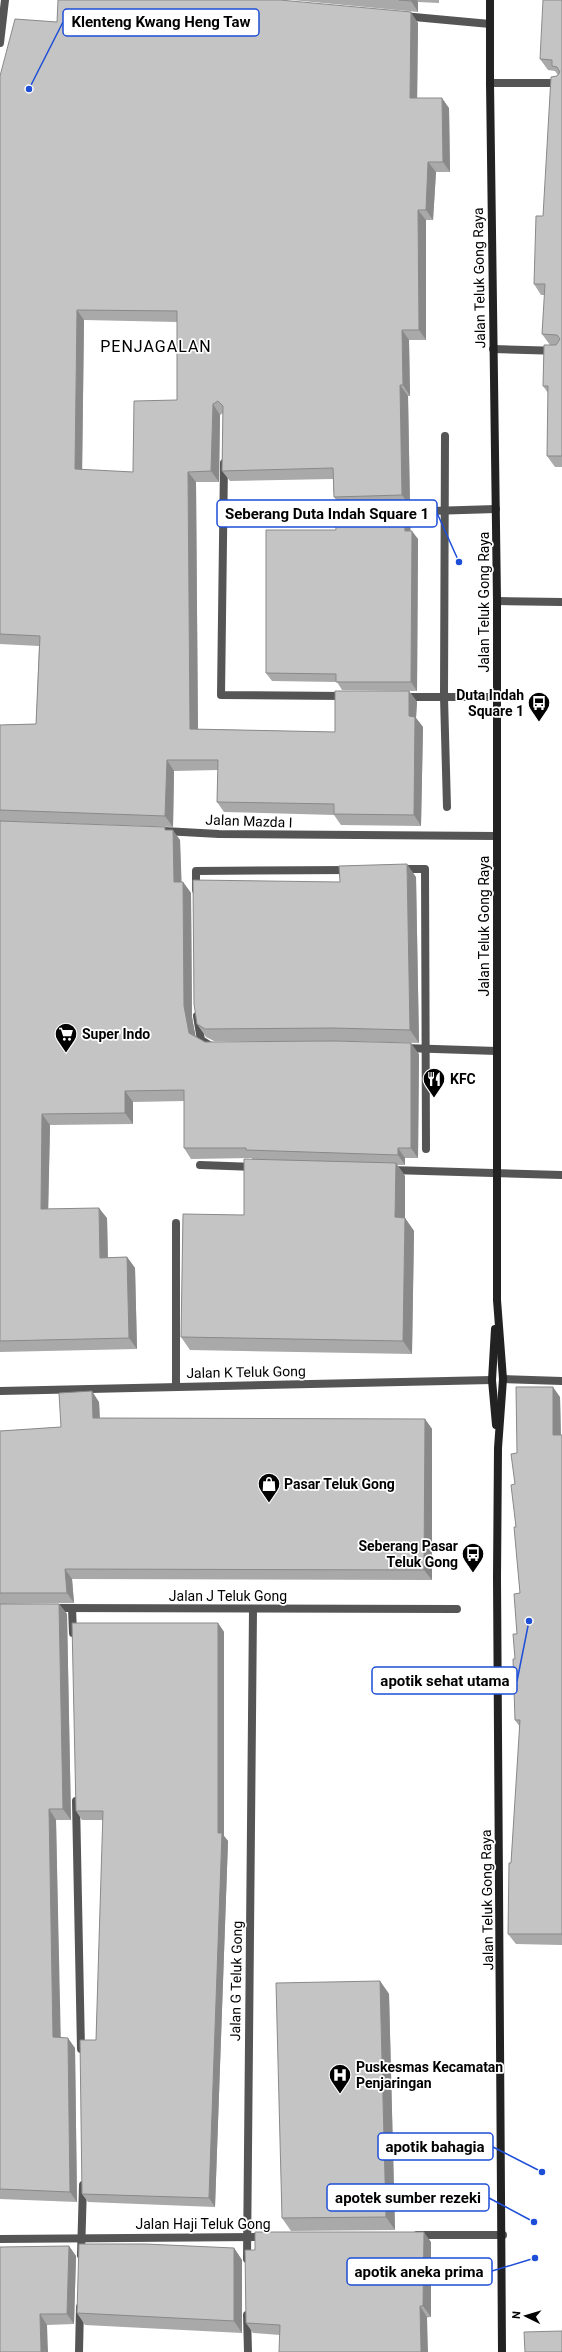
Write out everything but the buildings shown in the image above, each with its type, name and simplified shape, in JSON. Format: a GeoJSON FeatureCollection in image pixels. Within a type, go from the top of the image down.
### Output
{"type":"FeatureCollection","features":[{"type":"Feature","properties":{"kind":"main road","name":"Jalan Teluk Gong Raya"},"geometry":{"type":"LineString","coordinates":[[490,0],[497,601],[497,1300],[503,1380],[498,1448],[497,1609],[503,2235],[502,2352]]}},
{"type":"Feature","properties":{"kind":"main road","name":"Jalan Teluk Gong Raya"},"geometry":{"type":"LineString","coordinates":[[497,1300],[492,1380],[498,1448]]}},
{"type":"Feature","properties":{"kind":"street"},"geometry":{"type":"LineString","coordinates":[[0,43],[5,0]]}},
{"type":"Feature","properties":{"kind":"street"},"geometry":{"type":"LineString","coordinates":[[397,15],[490,24]]}},
{"type":"Feature","properties":{"kind":"street"},"geometry":{"type":"LineString","coordinates":[[490,83],[562,83]]}},
{"type":"Feature","properties":{"kind":"street"},"geometry":{"type":"LineString","coordinates":[[493,349],[562,351]]}},
{"type":"Feature","properties":{"kind":"street"},"geometry":{"type":"LineString","coordinates":[[445,436],[444,697],[448,806]]}},
{"type":"Feature","properties":{"kind":"street"},"geometry":{"type":"LineString","coordinates":[[224,455],[221,695],[356,696]]}},
{"type":"Feature","properties":{"kind":"street"},"geometry":{"type":"LineString","coordinates":[[389,512],[496,509]]}},
{"type":"Feature","properties":{"kind":"street"},"geometry":{"type":"LineString","coordinates":[[223,516],[358,513]]}},
{"type":"Feature","properties":{"kind":"street"},"geometry":{"type":"LineString","coordinates":[[497,601],[562,602]]}},
{"type":"Feature","properties":{"kind":"street"},"geometry":{"type":"LineString","coordinates":[[396,697],[497,697]]}},
{"type":"Feature","properties":{"kind":"street","name":"Jalan Mazda I"},"geometry":{"type":"LineString","coordinates":[[156,831],[219,834],[497,836]]}},
{"type":"Feature","properties":{"kind":"street"},"geometry":{"type":"LineString","coordinates":[[394,869],[425,869],[426,1150]]}},
{"type":"Feature","properties":{"kind":"street"},"geometry":{"type":"LineString","coordinates":[[196,902],[196,871],[362,870]]}},
{"type":"Feature","properties":{"kind":"street"},"geometry":{"type":"LineString","coordinates":[[197,1009],[201,1040],[212,1047],[220,1047]]}},
{"type":"Feature","properties":{"kind":"street"},"geometry":{"type":"LineString","coordinates":[[398,1048],[497,1051]]}},
{"type":"Feature","properties":{"kind":"street"},"geometry":{"type":"LineString","coordinates":[[200,1166],[263,1167]]}},
{"type":"Feature","properties":{"kind":"street"},"geometry":{"type":"LineString","coordinates":[[381,1170],[562,1175]]}},
{"type":"Feature","properties":{"kind":"street"},"geometry":{"type":"LineString","coordinates":[[176,1223],[176,1387]]}},
{"type":"Feature","properties":{"kind":"street","name":"Jalan K Teluk Gong"},"geometry":{"type":"LineString","coordinates":[[0,1391],[492,1380]]}},
{"type":"Feature","properties":{"kind":"street"},"geometry":{"type":"LineString","coordinates":[[503,1380],[562,1381]]}},
{"type":"Feature","properties":{"kind":"street"},"geometry":{"type":"LineString","coordinates":[[72,1608],[73,1640]]}},
{"type":"Feature","properties":{"kind":"street","name":"Jalan J Teluk Gong"},"geometry":{"type":"LineString","coordinates":[[43,1609],[457,1609]]}},
{"type":"Feature","properties":{"kind":"street","name":"Jalan G Teluk Gong"},"geometry":{"type":"LineString","coordinates":[[247,2265],[252,1609]]}},
{"type":"Feature","properties":{"kind":"street"},"geometry":{"type":"LineString","coordinates":[[76,1791],[81,2060]]}},
{"type":"Feature","properties":{"kind":"street"},"geometry":{"type":"LineString","coordinates":[[81,2261],[83,2179]]}},
{"type":"Feature","properties":{"kind":"street"},"geometry":{"type":"LineString","coordinates":[[406,2236],[503,2235]]}},
{"type":"Feature","properties":{"kind":"street","name":"Jalan Haji Teluk Gong"},"geometry":{"type":"LineString","coordinates":[[0,2239],[271,2237]]}},
{"type":"Feature","properties":{"kind":"street"},"geometry":{"type":"LineString","coordinates":[[79,2352],[80,2299]]}},
{"type":"Feature","properties":{"kind":"street"},"geometry":{"type":"LineString","coordinates":[[247,2305],[248,2352]]}},
{"type":"Feature","properties":{"kind":"place","name":"Klenteng Kwang Heng Taw"},"geometry":{"type":"Point","coordinates":[29,89]}},
{"type":"Feature","properties":{"kind":"place","name":"Seberang Duta Indah Square 1"},"geometry":{"type":"Point","coordinates":[459,562]}},
{"type":"Feature","properties":{"kind":"place","name":"Duta Indah Square 1"},"geometry":{"type":"Point","coordinates":[539,722]}},
{"type":"Feature","properties":{"kind":"place","name":"Super Indo"},"geometry":{"type":"Point","coordinates":[66,1054]}},
{"type":"Feature","properties":{"kind":"place","name":"KFC"},"geometry":{"type":"Point","coordinates":[434,1098]}},
{"type":"Feature","properties":{"kind":"place","name":"Pasar Teluk Gong"},"geometry":{"type":"Point","coordinates":[269,1504]}},
{"type":"Feature","properties":{"kind":"place","name":"Seberang Pasar Teluk Gong"},"geometry":{"type":"Point","coordinates":[473,1574]}},
{"type":"Feature","properties":{"kind":"place","name":"apotik sehat utama"},"geometry":{"type":"Point","coordinates":[529,1621]}},
{"type":"Feature","properties":{"kind":"place","name":"Puskesmas Kecamatan Penjaringan"},"geometry":{"type":"Point","coordinates":[340,2094]}},
{"type":"Feature","properties":{"kind":"place","name":"apotik bahagia"},"geometry":{"type":"Point","coordinates":[542,2172]}},
{"type":"Feature","properties":{"kind":"place","name":"apotek sumber rezeki"},"geometry":{"type":"Point","coordinates":[534,2222]}},
{"type":"Feature","properties":{"kind":"place","name":"apotik aneka prima"},"geometry":{"type":"Point","coordinates":[535,2258]}},
{"type":"Feature","properties":{"kind":"district","name":"PENJAGALAN"},"geometry":{"type":"Point","coordinates":[156,346]}}]}
